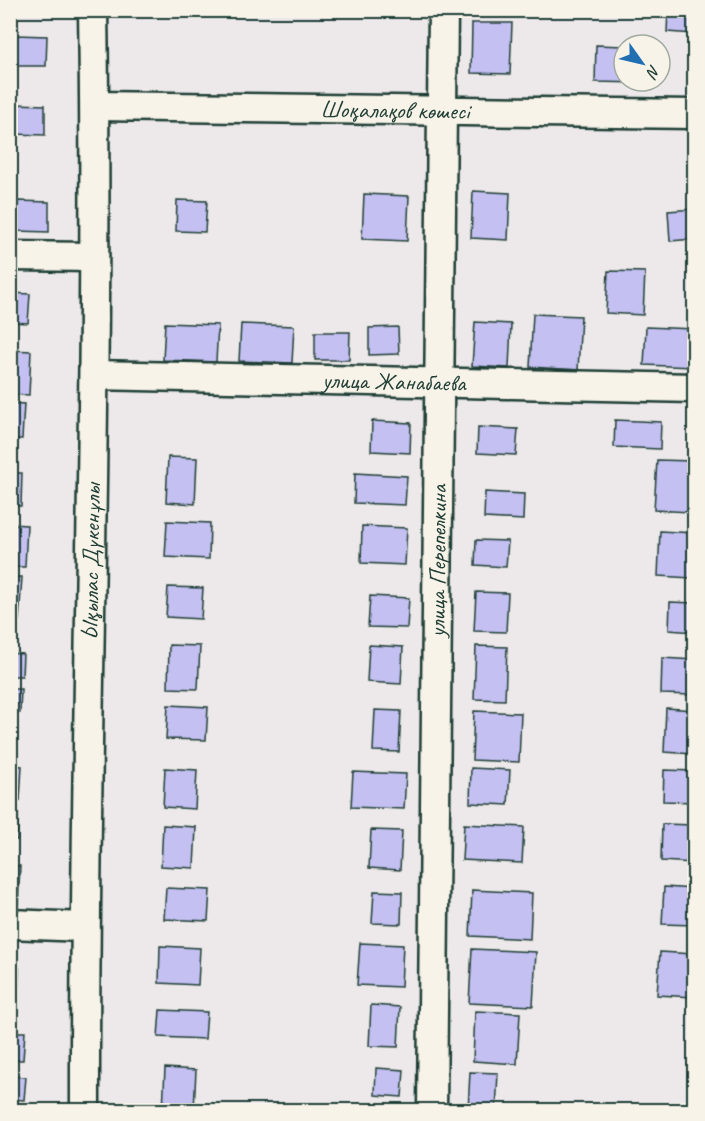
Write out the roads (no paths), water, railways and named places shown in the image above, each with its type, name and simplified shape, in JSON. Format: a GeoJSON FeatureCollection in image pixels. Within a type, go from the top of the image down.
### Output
{"type":"FeatureCollection","features":[{"type":"Feature","properties":{"kind":"street","name":"Ықылас Дүкенұлы"},"geometry":{"type":"LineString","coordinates":[[85,1110],[84,927],[94,375],[93,10]]}},
{"type":"Feature","properties":{"kind":"street","name":"улица Перепелкина"},"geometry":{"type":"LineString","coordinates":[[432,1110],[443,10]]}},
{"type":"Feature","properties":{"kind":"street","name":"Шоқалақов көшесі"},"geometry":{"type":"LineString","coordinates":[[95,106],[694,114]]}},
{"type":"Feature","properties":{"kind":"street"},"geometry":{"type":"LineString","coordinates":[[10,256],[94,257]]}},
{"type":"Feature","properties":{"kind":"street","name":"улица Жанабаева"},"geometry":{"type":"LineString","coordinates":[[94,375],[694,388]]}},
{"type":"Feature","properties":{"kind":"street"},"geometry":{"type":"LineString","coordinates":[[10,924],[84,927]]}}]}
